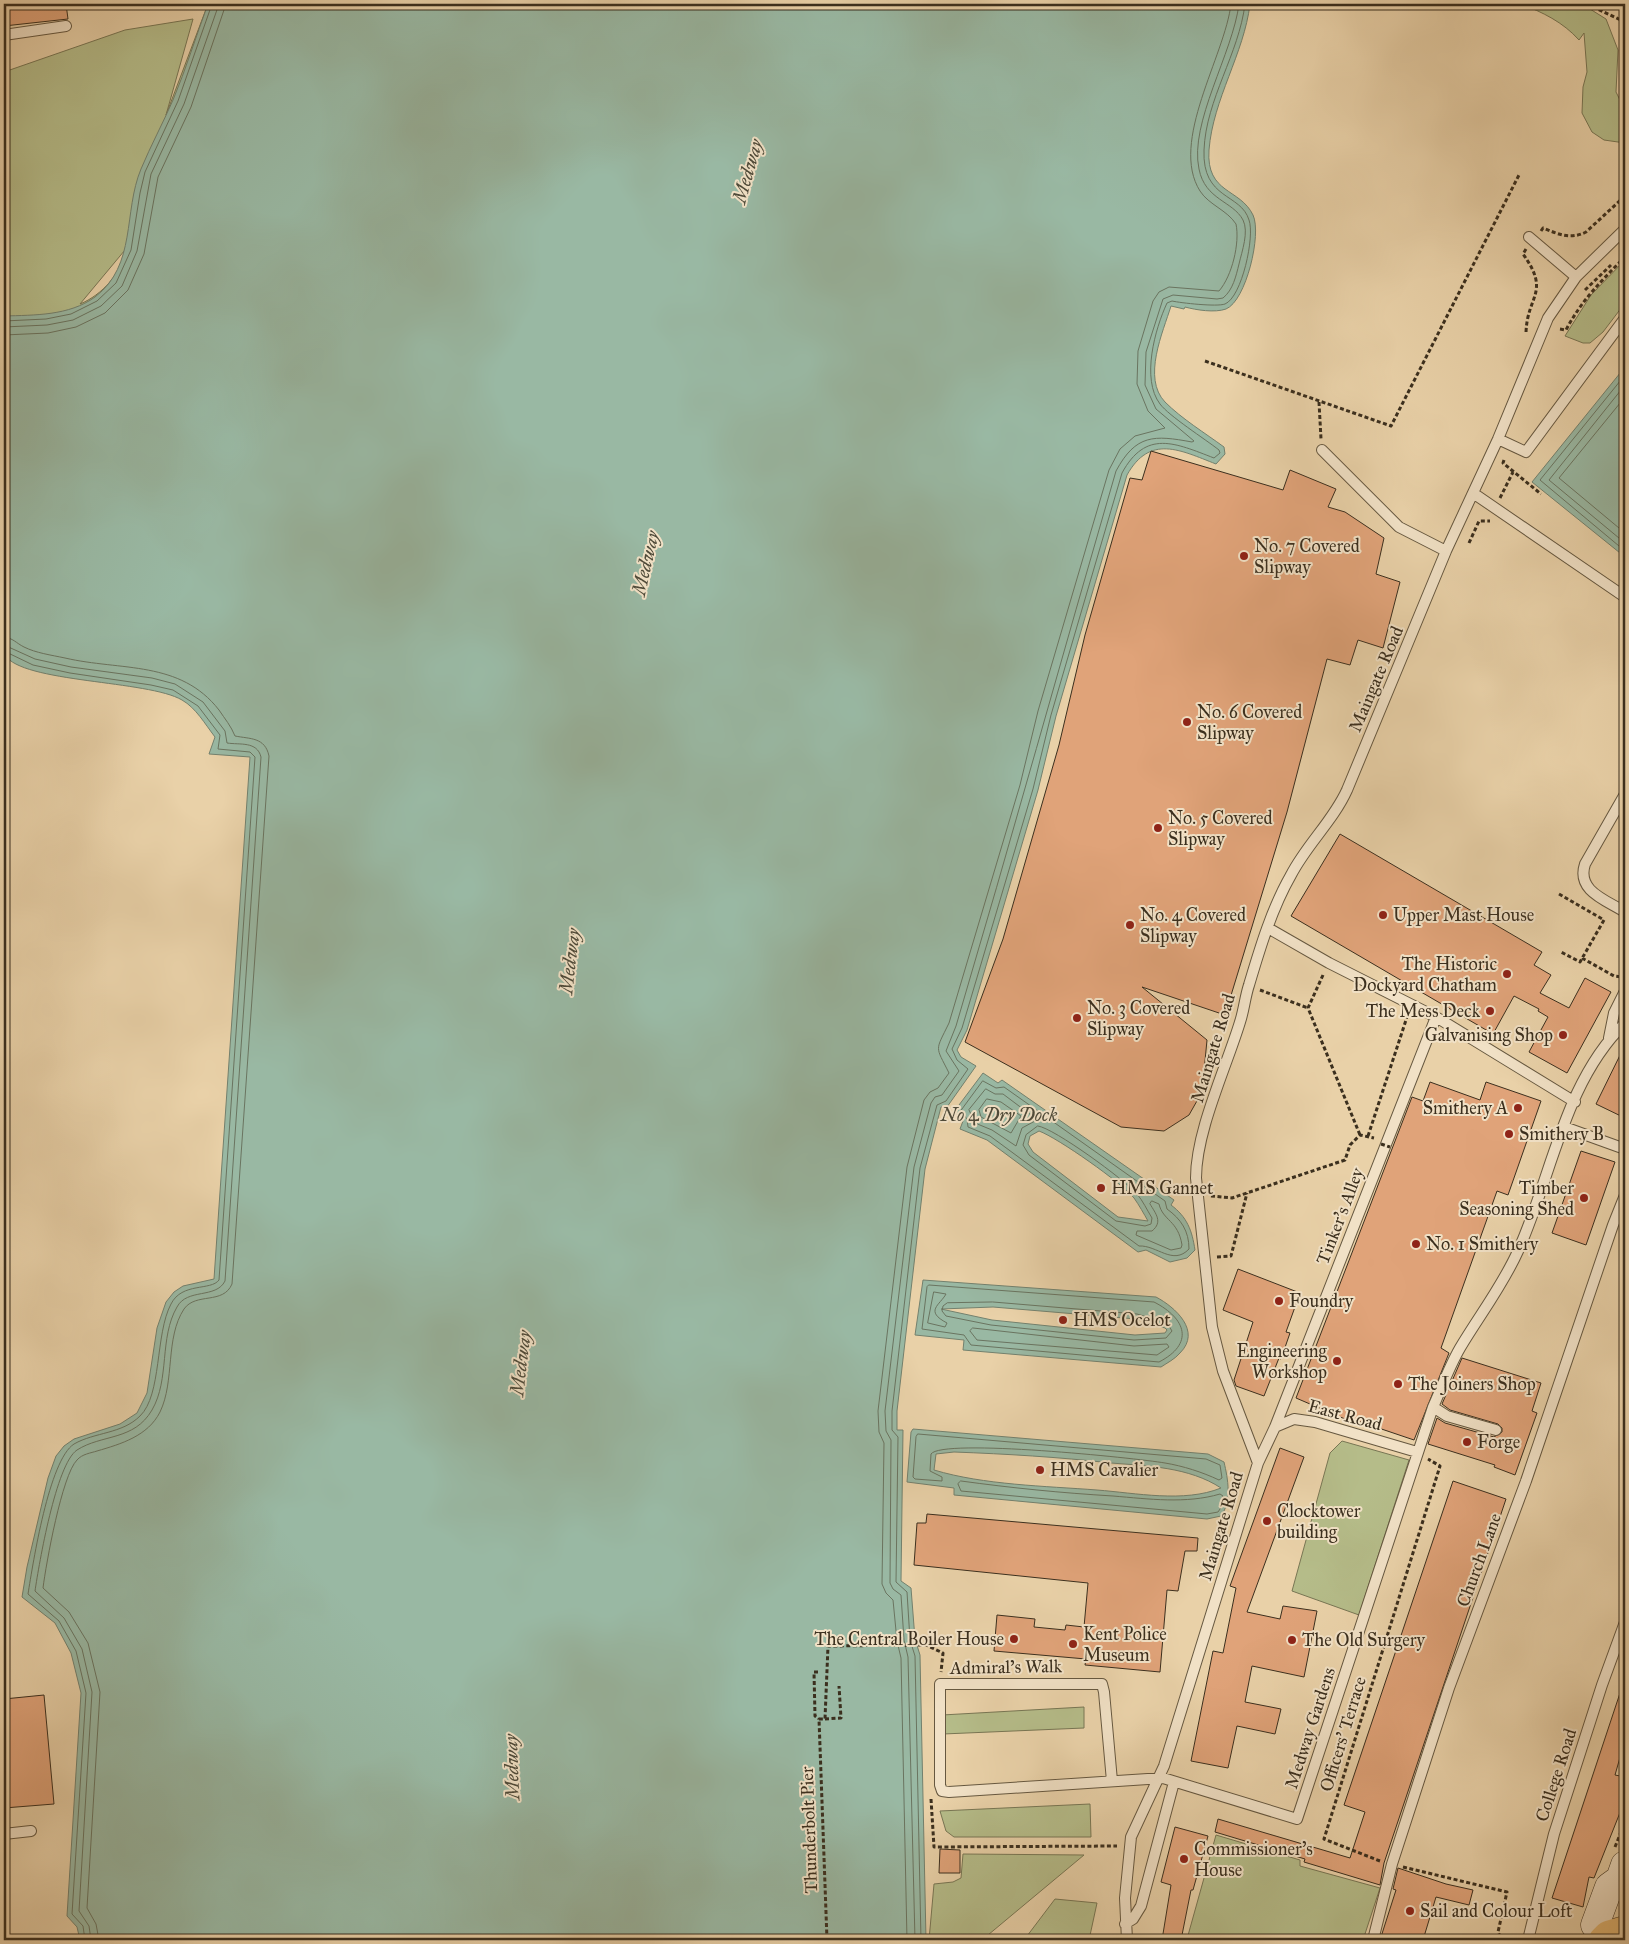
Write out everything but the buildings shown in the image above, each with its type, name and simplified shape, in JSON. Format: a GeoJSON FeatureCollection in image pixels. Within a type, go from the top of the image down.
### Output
{"type":"FeatureCollection","features":[{"type":"Feature","properties":{"kind":"main road"},"geometry":{"type":"LineString","coordinates":[[1596,1936],[1625,1930]]}},
{"type":"Feature","properties":{"kind":"street"},"geometry":{"type":"LineString","coordinates":[[1596,1936],[1609,1887],[1621,1872]]}},
{"type":"Feature","properties":{"kind":"lane"},"geometry":{"type":"LineString","coordinates":[[4,35],[66,26]]}},
{"type":"Feature","properties":{"kind":"lane","name":"Maingate Road"},"geometry":{"type":"LineString","coordinates":[[1126,1940],[1129,1843],[1136,1823],[1158,1780],[1258,1464],[1223,1371],[1212,1327],[1198,1195],[1197,1161],[1206,1124],[1241,1020],[1248,986],[1268,928],[1291,874],[1337,810],[1348,790],[1446,551],[1498,440],[1548,318],[1576,277],[1625,229]]}},
{"type":"Feature","properties":{"kind":"lane"},"geometry":{"type":"LineString","coordinates":[[1528,237],[1576,277]]}},
{"type":"Feature","properties":{"kind":"lane"},"geometry":{"type":"LineString","coordinates":[[1498,440],[1526,452],[1625,318]]}},
{"type":"Feature","properties":{"kind":"lane"},"geometry":{"type":"LineString","coordinates":[[1322,450],[1399,527],[1446,551]]}},
{"type":"Feature","properties":{"kind":"lane"},"geometry":{"type":"LineString","coordinates":[[1473,493],[1625,597]]}},
{"type":"Feature","properties":{"kind":"lane"},"geometry":{"type":"LineString","coordinates":[[1625,794],[1582,872],[1584,882],[1590,891],[1625,912]]}},
{"type":"Feature","properties":{"kind":"lane"},"geometry":{"type":"LineString","coordinates":[[1268,928],[1328,963],[1436,1017],[1575,1102]]}},
{"type":"Feature","properties":{"kind":"lane"},"geometry":{"type":"LineString","coordinates":[[1609,1039],[1614,1013],[1625,991]]}},
{"type":"Feature","properties":{"kind":"lane","name":"Tinker's Alley"},"geometry":{"type":"LineString","coordinates":[[1274,1427],[1436,1017]]}},
{"type":"Feature","properties":{"kind":"lane"},"geometry":{"type":"LineString","coordinates":[[1417,1452],[1433,1407],[1458,1351],[1518,1252],[1564,1126],[1575,1102],[1609,1039],[1625,1023]]}},
{"type":"Feature","properties":{"kind":"lane"},"geometry":{"type":"LineString","coordinates":[[1564,1126],[1625,1149]]}},
{"type":"Feature","properties":{"kind":"lane","name":"Church Lane"},"geometry":{"type":"LineString","coordinates":[[1373,1940],[1392,1864],[1449,1688],[1526,1481],[1613,1225],[1625,1195]]}},
{"type":"Feature","properties":{"kind":"lane"},"geometry":{"type":"LineString","coordinates":[[1433,1407],[1447,1416],[1496,1430]]}},
{"type":"Feature","properties":{"kind":"lane","name":"East Road"},"geometry":{"type":"LineString","coordinates":[[1274,1427],[1294,1419],[1315,1422],[1417,1452]]}},
{"type":"Feature","properties":{"kind":"lane"},"geometry":{"type":"LineString","coordinates":[[1258,1464],[1274,1427]]}},
{"type":"Feature","properties":{"kind":"lane","name":"Medway Gardens"},"geometry":{"type":"LineString","coordinates":[[940,1684],[940,1785],[942,1790],[1158,1780],[1162,1778],[1297,1818],[1417,1452]]}},
{"type":"Feature","properties":{"kind":"lane","name":"College Road"},"geometry":{"type":"LineString","coordinates":[[1528,1940],[1554,1834],[1602,1685],[1625,1622]]}},
{"type":"Feature","properties":{"kind":"lane","name":"Admiral's Walk"},"geometry":{"type":"LineString","coordinates":[[940,1684],[1102,1684],[1112,1781]]}},
{"type":"Feature","properties":{"kind":"lane"},"geometry":{"type":"LineString","coordinates":[[1125,1924],[1134,1919],[1141,1906],[1174,1782]]}},
{"type":"Feature","properties":{"kind":"lane"},"geometry":{"type":"LineString","coordinates":[[4,1834],[30,1830]]}},
{"type":"Feature","properties":{"kind":"path"},"geometry":{"type":"LineString","coordinates":[[1587,4],[1625,22]]}},
{"type":"Feature","properties":{"kind":"path"},"geometry":{"type":"LineString","coordinates":[[1620,19],[1625,42]]}},
{"type":"Feature","properties":{"kind":"path"},"geometry":{"type":"LineString","coordinates":[[1625,85],[1625,94]]}},
{"type":"Feature","properties":{"kind":"path"},"geometry":{"type":"LineString","coordinates":[[1205,361],[1391,426],[1520,173]]}},
{"type":"Feature","properties":{"kind":"path"},"geometry":{"type":"LineString","coordinates":[[1580,297],[1625,250]]}},
{"type":"Feature","properties":{"kind":"path"},"geometry":{"type":"LineString","coordinates":[[1560,329],[1566,330],[1576,309],[1591,290],[1625,257]]}},
{"type":"Feature","properties":{"kind":"path"},"geometry":{"type":"LineString","coordinates":[[1556,338],[1563,323]]}},
{"type":"Feature","properties":{"kind":"path"},"geometry":{"type":"LineString","coordinates":[[1319,402],[1322,450]]}},
{"type":"Feature","properties":{"kind":"path"},"geometry":{"type":"LineString","coordinates":[[1510,445],[1503,463],[1540,494]]}},
{"type":"Feature","properties":{"kind":"path"},"geometry":{"type":"LineString","coordinates":[[1501,497],[1513,472]]}},
{"type":"Feature","properties":{"kind":"path"},"geometry":{"type":"LineString","coordinates":[[1469,543],[1479,521],[1498,523]]}},
{"type":"Feature","properties":{"kind":"path"},"geometry":{"type":"LineString","coordinates":[[1559,894],[1604,920],[1578,962],[1561,952]]}},
{"type":"Feature","properties":{"kind":"path"},"geometry":{"type":"LineString","coordinates":[[1582,958],[1614,976],[1625,978]]}},
{"type":"Feature","properties":{"kind":"path"},"geometry":{"type":"LineString","coordinates":[[1328,963],[1308,1008],[1360,1135]]}},
{"type":"Feature","properties":{"kind":"path"},"geometry":{"type":"LineString","coordinates":[[1248,986],[1308,1008]]}},
{"type":"Feature","properties":{"kind":"path"},"geometry":{"type":"LineString","coordinates":[[1368,1136],[1411,1005]]}},
{"type":"Feature","properties":{"kind":"path"},"geometry":{"type":"LineString","coordinates":[[1360,1135],[1375,1138]]}},
{"type":"Feature","properties":{"kind":"path"},"geometry":{"type":"LineString","coordinates":[[1198,1195],[1232,1198],[1345,1160],[1350,1145],[1360,1135]]}},
{"type":"Feature","properties":{"kind":"path"},"geometry":{"type":"LineString","coordinates":[[1381,1144],[1390,1147]]}},
{"type":"Feature","properties":{"kind":"path"},"geometry":{"type":"LineString","coordinates":[[1205,1257],[1231,1256],[1248,1192]]}},
{"type":"Feature","properties":{"kind":"path","name":"Officers' Terrace"},"geometry":{"type":"LineString","coordinates":[[1379,1860],[1324,1839],[1440,1466]]}},
{"type":"Feature","properties":{"kind":"path"},"geometry":{"type":"LineString","coordinates":[[825,1719],[828,1646],[926,1645]]}},
{"type":"Feature","properties":{"kind":"path","name":"Thunderbolt Pier"},"geometry":{"type":"LineString","coordinates":[[818,1672],[814,1672],[815,1716],[819,1719],[828,1940]]}},
{"type":"Feature","properties":{"kind":"path"},"geometry":{"type":"LineString","coordinates":[[819,1719],[841,1718],[839,1686]]}},
{"type":"Feature","properties":{"kind":"path"},"geometry":{"type":"LineString","coordinates":[[1621,1872],[1625,1822]]}},
{"type":"Feature","properties":{"kind":"path"},"geometry":{"type":"LineString","coordinates":[[1392,1864],[1507,1892],[1498,1932],[1502,1940]]}},
{"type":"Feature","properties":{"kind":"green space"},"geometry":{"type":"Polygon","coordinates":[[[208,4],[324,4],[4,457],[4,72],[125,30],[193,19],[166,115],[208,4]],[[125,250],[80,304],[96,295],[110,282],[123,259],[125,250]]]}},
{"type":"Feature","properties":{"kind":"green space"},"geometry":{"type":"Polygon","coordinates":[[[1521,4],[1582,4],[1606,19],[1618,50],[1616,92],[1625,110],[1625,143],[1604,140],[1592,132],[1582,113],[1583,87],[1587,72],[1584,33],[1579,40],[1552,18],[1521,4]]]}},
{"type":"Feature","properties":{"kind":"green space"},"geometry":{"type":"Polygon","coordinates":[[[1625,260],[1625,303],[1603,332],[1590,343],[1583,343],[1565,336],[1591,295],[1625,260]]]}},
{"type":"Feature","properties":{"kind":"green space"},"geometry":{"type":"Polygon","coordinates":[[[1342,1441],[1409,1460],[1359,1615],[1292,1591],[1330,1453],[1342,1441]]]}},
{"type":"Feature","properties":{"kind":"green space"},"geometry":{"type":"Polygon","coordinates":[[[1084,1707],[1084,1728],[943,1734],[942,1715],[1084,1707]]]}},
{"type":"Feature","properties":{"kind":"green space"},"geometry":{"type":"Polygon","coordinates":[[[1090,1804],[1091,1837],[954,1837],[946,1831],[940,1811],[1090,1804]]]}},
{"type":"Feature","properties":{"kind":"green space"},"geometry":{"type":"Polygon","coordinates":[[[1216,1835],[1300,1860],[1300,1866],[1380,1888],[1363,1940],[1187,1939],[1216,1835]]]}},
{"type":"Feature","properties":{"kind":"green space"},"geometry":{"type":"Polygon","coordinates":[[[963,1854],[1084,1855],[982,1940],[929,1940],[934,1884],[953,1882],[961,1878],[963,1854]]]}},
{"type":"Feature","properties":{"kind":"green space"},"geometry":{"type":"Polygon","coordinates":[[[1055,1899],[1097,1903],[1089,1940],[1024,1940],[1055,1899]]]}},
{"type":"Feature","properties":{"kind":"water","name":"Medway"},"geometry":{"type":"Polygon","coordinates":[[[208,4],[1250,4],[1242,41],[1216,113],[1209,150],[1209,164],[1218,183],[1247,206],[1253,215],[1255,224],[1254,251],[1246,281],[1240,294],[1226,309],[1206,311],[1171,306],[1156,355],[1155,368],[1155,381],[1158,392],[1165,402],[1186,420],[1224,447],[1225,454],[1216,464],[1178,451],[1156,450],[1146,454],[1136,462],[1127,475],[1056,716],[1038,790],[967,1030],[957,1050],[961,1057],[976,1066],[947,1107],[941,1107],[925,1169],[897,1411],[897,1430],[903,1430],[901,1581],[911,1588],[915,1639],[920,1655],[926,1940],[80,1940],[77,1927],[67,1916],[81,1693],[71,1653],[55,1623],[22,1597],[27,1567],[48,1478],[56,1456],[64,1446],[74,1439],[120,1424],[137,1413],[147,1393],[157,1328],[166,1302],[174,1292],[183,1286],[214,1279],[250,757],[209,754],[215,737],[196,712],[182,700],[165,693],[142,688],[35,671],[16,664],[5,655],[3,644],[6,618],[4,606],[4,316],[51,313],[74,308],[95,297],[108,284],[117,270],[123,254],[132,203],[141,169],[173,100],[208,4]]]}},
{"type":"Feature","properties":{"kind":"water"},"geometry":{"type":"Polygon","coordinates":[[[1625,367],[1625,557],[1532,482],[1625,367]]]}},
{"type":"Feature","properties":{"kind":"water","name":"No 4 Dry Dock"},"geometry":{"type":"Polygon","coordinates":[[[983,1073],[998,1083],[1002,1080],[1174,1200],[1171,1205],[1188,1224],[1195,1250],[1187,1258],[1170,1262],[1146,1250],[1138,1252],[987,1140],[960,1129],[963,1121],[953,1113],[983,1073]],[[1039,1131],[1030,1136],[1028,1144],[1033,1152],[1118,1217],[1148,1221],[1134,1198],[1117,1182],[1048,1135],[1039,1131]]]}},
{"type":"Feature","properties":{"kind":"water"},"geometry":{"type":"Polygon","coordinates":[[[923,1280],[1156,1297],[1178,1313],[1187,1328],[1188,1336],[1186,1345],[1180,1353],[1161,1367],[963,1350],[964,1340],[915,1335],[923,1280]],[[993,1307],[941,1309],[992,1320],[1135,1335],[1165,1333],[1167,1330],[1136,1319],[993,1307]]]}},
{"type":"Feature","properties":{"kind":"water"},"geometry":{"type":"Polygon","coordinates":[[[913,1429],[1208,1454],[1224,1462],[1228,1483],[1227,1504],[1221,1516],[1207,1519],[954,1495],[954,1488],[907,1482],[911,1432],[913,1429]],[[954,1452],[936,1454],[934,1470],[994,1482],[1160,1496],[1192,1495],[1207,1493],[1221,1488],[1196,1476],[1154,1467],[1052,1457],[954,1452]]]}},
{"type":"Feature","properties":{"kind":"place","name":"No. 7 Covered Slipway"},"geometry":{"type":"Point","coordinates":[1244,556]}},
{"type":"Feature","properties":{"kind":"place","name":"No. 6 Covered Slipway"},"geometry":{"type":"Point","coordinates":[1187,722]}},
{"type":"Feature","properties":{"kind":"place","name":"No. 5 Covered Slipway"},"geometry":{"type":"Point","coordinates":[1158,828]}},
{"type":"Feature","properties":{"kind":"place","name":"Upper Mast House"},"geometry":{"type":"Point","coordinates":[1383,915]}},
{"type":"Feature","properties":{"kind":"place","name":"No. 4 Covered Slipway"},"geometry":{"type":"Point","coordinates":[1130,925]}},
{"type":"Feature","properties":{"kind":"place","name":"The Historic Dockyard Chatham"},"geometry":{"type":"Point","coordinates":[1507,974]}},
{"type":"Feature","properties":{"kind":"place","name":"The Mess Deck"},"geometry":{"type":"Point","coordinates":[1490,1011]}},
{"type":"Feature","properties":{"kind":"place","name":"No. 3 Covered Slipway"},"geometry":{"type":"Point","coordinates":[1077,1018]}},
{"type":"Feature","properties":{"kind":"place","name":"Galvanising Shop"},"geometry":{"type":"Point","coordinates":[1563,1035]}},
{"type":"Feature","properties":{"kind":"place","name":"Smithery A"},"geometry":{"type":"Point","coordinates":[1518,1108]}},
{"type":"Feature","properties":{"kind":"place","name":"Smithery B"},"geometry":{"type":"Point","coordinates":[1509,1134]}},
{"type":"Feature","properties":{"kind":"place","name":"HMS Gannet"},"geometry":{"type":"Point","coordinates":[1101,1188]}},
{"type":"Feature","properties":{"kind":"place","name":"Timber Seasoning Shed"},"geometry":{"type":"Point","coordinates":[1584,1198]}},
{"type":"Feature","properties":{"kind":"place","name":"No. 1 Smithery"},"geometry":{"type":"Point","coordinates":[1416,1244]}},
{"type":"Feature","properties":{"kind":"place","name":"Foundry"},"geometry":{"type":"Point","coordinates":[1279,1301]}},
{"type":"Feature","properties":{"kind":"place","name":"HMS Ocelot"},"geometry":{"type":"Point","coordinates":[1063,1320]}},
{"type":"Feature","properties":{"kind":"place","name":"Engineering Workshop"},"geometry":{"type":"Point","coordinates":[1337,1361]}},
{"type":"Feature","properties":{"kind":"place","name":"The Joiners Shop"},"geometry":{"type":"Point","coordinates":[1398,1384]}},
{"type":"Feature","properties":{"kind":"place","name":"Forge"},"geometry":{"type":"Point","coordinates":[1467,1442]}},
{"type":"Feature","properties":{"kind":"place","name":"HMS Cavalier"},"geometry":{"type":"Point","coordinates":[1040,1470]}},
{"type":"Feature","properties":{"kind":"place","name":"Clocktower building"},"geometry":{"type":"Point","coordinates":[1267,1521]}},
{"type":"Feature","properties":{"kind":"place","name":"The Central Boiler House"},"geometry":{"type":"Point","coordinates":[1014,1639]}},
{"type":"Feature","properties":{"kind":"place","name":"The Old Surgery"},"geometry":{"type":"Point","coordinates":[1292,1640]}},
{"type":"Feature","properties":{"kind":"place","name":"Kent Police Museum"},"geometry":{"type":"Point","coordinates":[1073,1644]}},
{"type":"Feature","properties":{"kind":"place","name":"Commissioner's House"},"geometry":{"type":"Point","coordinates":[1184,1859]}},
{"type":"Feature","properties":{"kind":"place","name":"Sail and Colour Loft"},"geometry":{"type":"Point","coordinates":[1410,1911]}}]}
